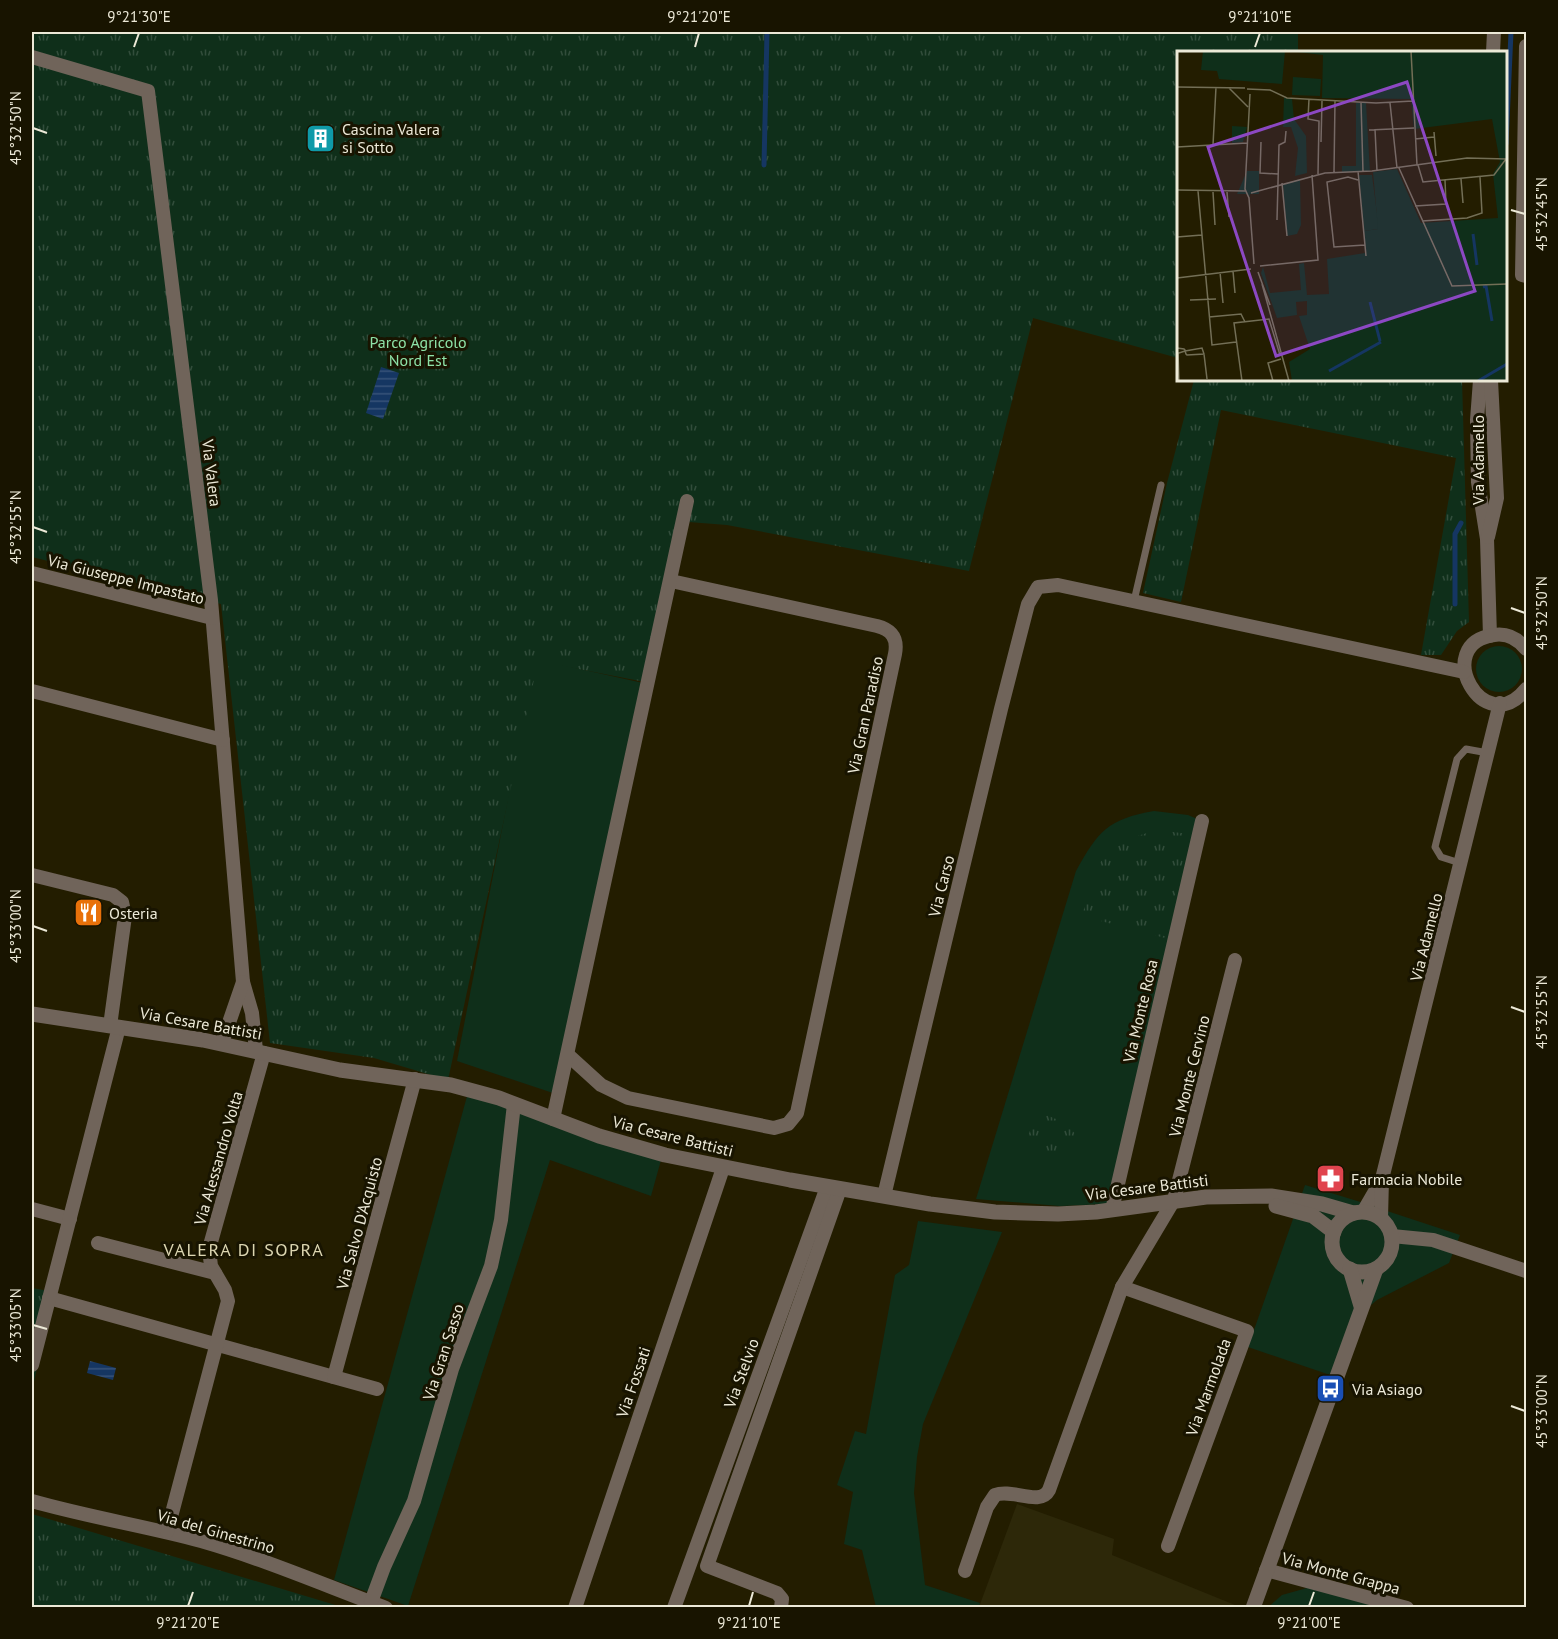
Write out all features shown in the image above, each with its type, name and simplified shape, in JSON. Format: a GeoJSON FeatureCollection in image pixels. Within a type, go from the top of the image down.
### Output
{"type":"FeatureCollection","features":[{"type":"Feature","properties":{"kind":"street"},"geometry":{"type":"LineString","coordinates":[[1493,51],[1494,32]]}},
{"type":"Feature","properties":{"kind":"street"},"geometry":{"type":"LineString","coordinates":[[1524,275],[1527,46]]}},
{"type":"Feature","properties":{"kind":"street","name":"Via Valera"},"geometry":{"type":"LineString","coordinates":[[32,57],[148,91],[212,618],[243,982],[260,1052]]}},
{"type":"Feature","properties":{"kind":"street","name":"Via Adamello"},"geometry":{"type":"LineString","coordinates":[[1480,381],[1477,420],[1478,482],[1487,539],[1491,636]]}},
{"type":"Feature","properties":{"kind":"street","name":"Via Adamello"},"geometry":{"type":"LineString","coordinates":[[1487,539],[1497,498],[1491,381]]}},
{"type":"Feature","properties":{"kind":"street"},"geometry":{"type":"LineString","coordinates":[[553,1119],[687,501]]}},
{"type":"Feature","properties":{"kind":"street","name":"Via Giuseppe Impastato"},"geometry":{"type":"LineString","coordinates":[[32,573],[212,618]]}},
{"type":"Feature","properties":{"kind":"street","name":"Via Gran Paradiso"},"geometry":{"type":"LineString","coordinates":[[568,1054],[605,1087],[635,1100],[771,1128],[788,1124],[796,1113],[895,654],[895,639],[890,632],[877,626],[671,581]]}},
{"type":"Feature","properties":{"kind":"street","name":"Via Carso"},"geometry":{"type":"LineString","coordinates":[[884,1196],[1028,604],[1038,587],[1058,585],[1134,602]]}},
{"type":"Feature","properties":{"kind":"street"},"geometry":{"type":"LineString","coordinates":[[1134,602],[1464,672]]}},
{"type":"Feature","properties":{"kind":"street"},"geometry":{"type":"LineString","coordinates":[[1527,649],[1511,637],[1491,636],[1478,641],[1471,649],[1464,672],[1468,685],[1477,696],[1486,701],[1500,703],[1513,700],[1527,689]]}},
{"type":"Feature","properties":{"kind":"street"},"geometry":{"type":"LineString","coordinates":[[32,691],[224,740]]}},
{"type":"Feature","properties":{"kind":"street","name":"Via Adamello"},"geometry":{"type":"LineString","coordinates":[[1381,1218],[1382,1179],[1500,703]]}},
{"type":"Feature","properties":{"kind":"street","name":"Via Monte Rosa"},"geometry":{"type":"LineString","coordinates":[[1112,1210],[1202,820]]}},
{"type":"Feature","properties":{"kind":"street"},"geometry":{"type":"LineString","coordinates":[[32,875],[113,896],[122,902],[124,916],[115,1026],[70,1219],[32,1365]]}},
{"type":"Feature","properties":{"kind":"street","name":"Via Monte Cervino"},"geometry":{"type":"LineString","coordinates":[[1174,1200],[1235,960]]}},
{"type":"Feature","properties":{"kind":"street","name":"Via Valera"},"geometry":{"type":"LineString","coordinates":[[222,1043],[243,982]]}},
{"type":"Feature","properties":{"kind":"street","name":"Via Cesare Battisti"},"geometry":{"type":"LineString","coordinates":[[32,1014],[222,1043],[354,1072],[415,1079],[471,1090],[641,1149],[723,1168],[884,1196],[1004,1212],[1058,1214],[1112,1210],[1174,1200],[1271,1196],[1318,1203],[1358,1213]]}},
{"type":"Feature","properties":{"kind":"street","name":"Via Alessandro Volta"},"geometry":{"type":"LineString","coordinates":[[167,1532],[218,1344],[228,1297],[209,1256],[210,1243],[223,1209],[260,1052]]}},
{"type":"Feature","properties":{"kind":"street","name":"Via Salvo D'Acquisto"},"geometry":{"type":"LineString","coordinates":[[334,1377],[415,1079]]}},
{"type":"Feature","properties":{"kind":"street","name":"Via Gran Sasso"},"geometry":{"type":"LineString","coordinates":[[371,1602],[384,1567],[414,1502],[452,1369],[492,1259],[501,1220],[514,1104]]}},
{"type":"Feature","properties":{"kind":"street","name":"Via Fossati"},"geometry":{"type":"LineString","coordinates":[[575,1608],[723,1168]]}},
{"type":"Feature","properties":{"kind":"street","name":"Via Adamello"},"geometry":{"type":"LineString","coordinates":[[1358,1213],[1382,1179]]}},
{"type":"Feature","properties":{"kind":"street","name":"Via Stelvio"},"geometry":{"type":"LineString","coordinates":[[707,1566],[833,1188]]}},
{"type":"Feature","properties":{"kind":"street","name":"Via Stelvio"},"geometry":{"type":"LineString","coordinates":[[674,1608],[833,1188]]}},
{"type":"Feature","properties":{"kind":"street","name":"Via Cesare Battisti"},"geometry":{"type":"LineString","coordinates":[[1232,1196],[1306,1213],[1320,1220],[1334,1232]]}},
{"type":"Feature","properties":{"kind":"street"},"geometry":{"type":"LineString","coordinates":[[965,1571],[987,1508],[995,1495],[1006,1492],[1036,1498],[1047,1493],[1122,1287],[1174,1200]]}},
{"type":"Feature","properties":{"kind":"street"},"geometry":{"type":"LineString","coordinates":[[32,1209],[70,1219]]}},
{"type":"Feature","properties":{"kind":"street"},"geometry":{"type":"LineString","coordinates":[[1253,1608],[1361,1306],[1376,1269],[1390,1255],[1392,1236],[1381,1218],[1358,1213],[1342,1221],[1334,1232],[1332,1242],[1334,1253],[1350,1269],[1361,1306]]}},
{"type":"Feature","properties":{"kind":"street"},"geometry":{"type":"LineString","coordinates":[[1392,1236],[1433,1240],[1527,1271]]}},
{"type":"Feature","properties":{"kind":"street"},"geometry":{"type":"LineString","coordinates":[[98,1243],[215,1273]]}},
{"type":"Feature","properties":{"kind":"street"},"geometry":{"type":"LineString","coordinates":[[1350,1269],[1364,1272],[1376,1269]]}},
{"type":"Feature","properties":{"kind":"street","name":"Via Marmolada"},"geometry":{"type":"LineString","coordinates":[[1122,1287],[1247,1330],[1168,1546]]}},
{"type":"Feature","properties":{"kind":"street"},"geometry":{"type":"LineString","coordinates":[[49,1298],[377,1389]]}},
{"type":"Feature","properties":{"kind":"street","name":"Via del Ginestrino"},"geometry":{"type":"LineString","coordinates":[[32,1501],[100,1520],[167,1532],[267,1562],[386,1608]]}},
{"type":"Feature","properties":{"kind":"street"},"geometry":{"type":"LineString","coordinates":[[687,1571],[696,1566],[707,1566],[774,1591],[782,1599],[781,1608]]}},
{"type":"Feature","properties":{"kind":"street","name":"Via Monte Grappa"},"geometry":{"type":"LineString","coordinates":[[1266,1570],[1407,1608]]}},
{"type":"Feature","properties":{"kind":"lane"},"geometry":{"type":"LineString","coordinates":[[1134,602],[1161,485]]}},
{"type":"Feature","properties":{"kind":"lane"},"geometry":{"type":"LineString","coordinates":[[1461,863],[1441,857],[1436,847],[1454,770],[1462,751],[1466,749],[1488,753]]}},
{"type":"Feature","properties":{"kind":"shaded area"},"geometry":{"type":"Polygon","coordinates":[[[1017,1504],[1114,1539],[1112,1555],[1235,1605],[1235,1607],[979,1607],[1017,1504]]]}},
{"type":"Feature","properties":{"kind":"green space","name":"Parco Agricolo Nord Est"},"geometry":{"type":"Polygon","coordinates":[[[32,32],[1298,32],[1298,51],[1177,51],[1177,358],[1033,318],[969,571],[727,525],[689,522],[645,682],[538,661],[448,1080],[374,1058],[270,1043],[221,604],[32,557],[32,32]]]}},
{"type":"Feature","properties":{"kind":"green space"},"geometry":{"type":"Polygon","coordinates":[[[1194,381],[1462,381],[1469,622],[1457,631],[1441,655],[1421,655],[1456,458],[1221,410],[1181,602],[1143,593],[1167,483],[1194,381]]]}},
{"type":"Feature","properties":{"kind":"green space"},"geometry":{"type":"Polygon","coordinates":[[[1499,646],[1515,653],[1522,669],[1515,685],[1499,692],[1483,685],[1476,669],[1483,653],[1499,646]]]}},
{"type":"Feature","properties":{"kind":"green space"},"geometry":{"type":"Polygon","coordinates":[[[535,659],[643,683],[553,1093],[457,1061],[535,659]]]}},
{"type":"Feature","properties":{"kind":"green space"},"geometry":{"type":"Polygon","coordinates":[[[1154,811],[1188,815],[1202,821],[1107,1204],[1060,1206],[976,1199],[1076,871],[1091,846],[1106,829],[1126,818],[1154,811]]]}},
{"type":"Feature","properties":{"kind":"green space"},"geometry":{"type":"Polygon","coordinates":[[[1157,830],[1189,834],[1165,938],[1082,916],[1103,858],[1122,843],[1157,830]]]}},
{"type":"Feature","properties":{"kind":"green space"},"geometry":{"type":"Polygon","coordinates":[[[469,1089],[663,1153],[651,1196],[550,1160],[408,1606],[334,1580],[469,1089]]]}},
{"type":"Feature","properties":{"kind":"green space"},"geometry":{"type":"Polygon","coordinates":[[[1036,1111],[1061,1121],[1078,1136],[1073,1152],[1054,1157],[1042,1156],[1024,1149],[1026,1142],[1012,1139],[1014,1134],[1028,1137],[1036,1111]]]}},
{"type":"Feature","properties":{"kind":"green space"},"geometry":{"type":"Polygon","coordinates":[[[1382,1180],[1381,1209],[1460,1235],[1449,1263],[1377,1300],[1357,1317],[1336,1377],[1248,1347],[1305,1185],[1367,1204],[1382,1180]]]}},
{"type":"Feature","properties":{"kind":"green space"},"geometry":{"type":"Polygon","coordinates":[[[918,1221],[1002,1232],[923,1424],[914,1493],[925,1585],[980,1603],[979,1607],[876,1607],[862,1550],[844,1544],[853,1492],[837,1485],[855,1431],[866,1434],[895,1275],[909,1265],[918,1221]]]}},
{"type":"Feature","properties":{"kind":"green space"},"geometry":{"type":"Polygon","coordinates":[[[32,1288],[55,1292],[32,1390],[32,1288]]]}},
{"type":"Feature","properties":{"kind":"green space"},"geometry":{"type":"Polygon","coordinates":[[[32,1514],[342,1607],[32,1607],[32,1514]]]}},
{"type":"Feature","properties":{"kind":"green space"},"geometry":{"type":"Polygon","coordinates":[[[1307,1588],[1379,1607],[1267,1608],[1282,1595],[1307,1588]]]}},
{"type":"Feature","properties":{"kind":"water"},"geometry":{"type":"Polygon","coordinates":[[[381,367],[399,373],[383,419],[366,413],[381,367]]]}},
{"type":"Feature","properties":{"kind":"water"},"geometry":{"type":"Polygon","coordinates":[[[90,1361],[116,1368],[113,1380],[87,1373],[90,1361]]]}},
{"type":"Feature","properties":{"kind":"waterway"},"geometry":{"type":"LineString","coordinates":[[764,165],[767,32]]}},
{"type":"Feature","properties":{"kind":"waterway"},"geometry":{"type":"LineString","coordinates":[[1507,122],[1511,32]]}},
{"type":"Feature","properties":{"kind":"waterway"},"geometry":{"type":"LineString","coordinates":[[1455,604],[1455,534],[1461,523]]}},
{"type":"Feature","properties":{"kind":"place","name":"Cascina Valera si Sotto"},"geometry":{"type":"Point","coordinates":[321,138]}},
{"type":"Feature","properties":{"kind":"place","name":"Osteria"},"geometry":{"type":"Point","coordinates":[88,913]}},
{"type":"Feature","properties":{"kind":"place","name":"Farmacia Nobile"},"geometry":{"type":"Point","coordinates":[1330,1179]}},
{"type":"Feature","properties":{"kind":"place","name":"Via Asiago"},"geometry":{"type":"Point","coordinates":[1331,1389]}},
{"type":"Feature","properties":{"kind":"district","name":"VALERA DI SOPRA"},"geometry":{"type":"Point","coordinates":[244,1249]}}]}
